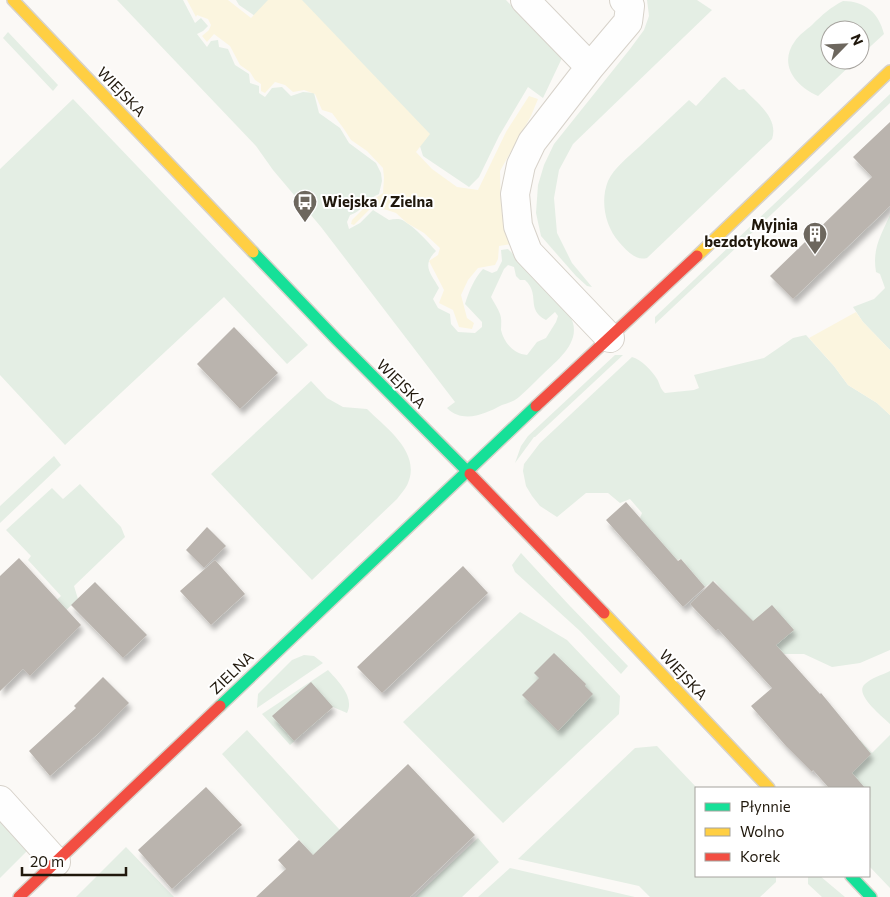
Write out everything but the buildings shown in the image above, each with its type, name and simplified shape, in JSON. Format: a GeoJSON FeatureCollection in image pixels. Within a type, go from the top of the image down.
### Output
{"type":"FeatureCollection","features":[{"type":"Feature","properties":{"kind":"street","name":"WIEJSKA"},"geometry":{"type":"LineString","coordinates":[[13,0],[258,258],[538,542],[768,787]]}},
{"type":"Feature","properties":{"kind":"street"},"geometry":{"type":"LineString","coordinates":[[525,0],[590,67]]}},
{"type":"Feature","properties":{"kind":"street"},"geometry":{"type":"LineString","coordinates":[[610,338],[528,252],[518,226],[515,194],[521,165],[532,142],[590,67],[628,22],[630,6],[624,0]]}},
{"type":"Feature","properties":{"kind":"street","name":"ZIELNA"},"geometry":{"type":"LineString","coordinates":[[19,897],[466,471],[688,265],[890,71]]}},
{"type":"Feature","properties":{"kind":"street"},"geometry":{"type":"LineString","coordinates":[[0,800],[56,862]]}},
{"type":"Feature","properties":{"kind":"street"},"geometry":{"type":"LineString","coordinates":[[852,877],[871,897]]}},
{"type":"Feature","properties":{"kind":"shaded area"},"geometry":{"type":"Polygon","coordinates":[[[117,0],[183,0],[195,23],[201,18],[208,26],[197,34],[207,47],[211,41],[218,40],[219,47],[228,49],[235,65],[249,74],[250,83],[259,86],[259,93],[265,97],[272,88],[282,87],[291,96],[303,92],[314,93],[319,113],[340,128],[349,143],[376,163],[381,173],[382,181],[379,194],[350,215],[347,222],[349,229],[360,223],[373,210],[389,220],[402,220],[417,231],[436,251],[431,256],[428,265],[439,288],[433,299],[438,308],[450,314],[451,324],[458,332],[475,333],[482,327],[482,322],[465,304],[472,285],[483,269],[492,273],[497,271],[502,261],[501,250],[508,249],[544,285],[570,316],[574,331],[569,346],[559,359],[516,400],[474,416],[460,416],[453,413],[447,408],[455,402],[321,227],[273,170],[256,146],[117,0]],[[508,265],[504,269],[491,297],[501,316],[501,330],[504,339],[514,350],[527,355],[537,342],[546,338],[558,316],[555,312],[546,320],[540,316],[534,306],[530,286],[525,280],[520,280],[516,276],[514,267],[508,265]]]}},
{"type":"Feature","properties":{"kind":"shaded area"},"geometry":{"type":"Polygon","coordinates":[[[236,0],[271,0],[255,16],[239,5],[236,0]]]}},
{"type":"Feature","properties":{"kind":"shaded area"},"geometry":{"type":"Polygon","coordinates":[[[300,0],[506,0],[562,58],[543,98],[528,87],[499,136],[479,177],[469,187],[423,156],[419,143],[300,0]]]}},
{"type":"Feature","properties":{"kind":"shaded area"},"geometry":{"type":"Polygon","coordinates":[[[647,0],[697,0],[712,10],[573,144],[559,170],[554,198],[557,233],[572,263],[592,287],[587,286],[541,236],[536,213],[538,185],[544,165],[554,144],[644,30],[649,16],[647,0]]]}},
{"type":"Feature","properties":{"kind":"shaded area"},"geometry":{"type":"Polygon","coordinates":[[[843,1],[858,3],[864,6],[875,14],[884,34],[870,47],[870,20],[820,20],[820,70],[845,70],[818,96],[796,80],[789,66],[788,58],[795,41],[834,6],[843,1]]]}},
{"type":"Feature","properties":{"kind":"shaded area"},"geometry":{"type":"Polygon","coordinates":[[[8,32],[58,85],[53,91],[3,38],[8,32]]]}},
{"type":"Feature","properties":{"kind":"shaded area"},"geometry":{"type":"Polygon","coordinates":[[[725,77],[739,90],[744,89],[766,111],[772,124],[772,139],[647,258],[639,258],[619,242],[610,229],[604,205],[608,181],[622,163],[689,100],[696,106],[725,77]]]}},
{"type":"Feature","properties":{"kind":"shaded area"},"geometry":{"type":"Polygon","coordinates":[[[890,94],[890,103],[655,324],[655,317],[890,94]]]}},
{"type":"Feature","properties":{"kind":"shaded area"},"geometry":{"type":"Polygon","coordinates":[[[73,99],[308,345],[287,364],[224,297],[65,445],[0,375],[0,169],[73,99]]]}},
{"type":"Feature","properties":{"kind":"shaded area"},"geometry":{"type":"Polygon","coordinates":[[[890,215],[890,350],[863,322],[853,307],[874,299],[885,288],[880,274],[876,272],[875,256],[878,242],[890,215]]]}},
{"type":"Feature","properties":{"kind":"shaded area"},"geometry":{"type":"Polygon","coordinates":[[[806,335],[834,366],[848,385],[877,403],[890,415],[890,650],[860,663],[832,667],[804,654],[784,654],[714,581],[705,587],[681,559],[677,560],[640,518],[642,513],[630,499],[620,503],[608,493],[586,493],[557,517],[540,506],[532,496],[526,486],[523,471],[524,464],[540,443],[632,357],[639,360],[649,369],[665,393],[694,390],[699,388],[694,375],[764,358],[793,338],[806,335]]]}},
{"type":"Feature","properties":{"kind":"shaded area"},"geometry":{"type":"Polygon","coordinates":[[[615,355],[623,355],[534,437],[515,463],[521,446],[528,436],[615,355]]]}},
{"type":"Feature","properties":{"kind":"shaded area"},"geometry":{"type":"Polygon","coordinates":[[[311,381],[327,398],[343,407],[367,409],[400,442],[410,461],[411,472],[407,485],[397,499],[312,580],[211,474],[311,381]]]}},
{"type":"Feature","properties":{"kind":"shaded area"},"geometry":{"type":"Polygon","coordinates":[[[54,456],[61,465],[0,523],[0,506],[54,456]]]}},
{"type":"Feature","properties":{"kind":"shaded area"},"geometry":{"type":"Polygon","coordinates":[[[80,484],[121,527],[125,537],[74,586],[78,599],[0,672],[0,654],[61,596],[28,560],[31,556],[6,530],[52,488],[63,499],[80,484]]]}},
{"type":"Feature","properties":{"kind":"shaded area"},"geometry":{"type":"Polygon","coordinates":[[[521,553],[628,666],[621,674],[580,631],[515,572],[512,565],[521,553]]]}},
{"type":"Feature","properties":{"kind":"shaded area"},"geometry":{"type":"Polygon","coordinates":[[[520,612],[567,640],[620,696],[619,714],[503,823],[403,722],[520,612]]]}},
{"type":"Feature","properties":{"kind":"shaded area"},"geometry":{"type":"Polygon","coordinates":[[[304,655],[314,656],[323,663],[257,708],[258,694],[292,660],[304,655]]]}},
{"type":"Feature","properties":{"kind":"shaded area"},"geometry":{"type":"Polygon","coordinates":[[[328,670],[341,684],[347,695],[349,707],[347,713],[333,707],[290,745],[262,714],[328,670]]]}},
{"type":"Feature","properties":{"kind":"shaded area"},"geometry":{"type":"Polygon","coordinates":[[[890,671],[890,724],[870,705],[862,688],[870,680],[890,671]]]}},
{"type":"Feature","properties":{"kind":"shaded area"},"geometry":{"type":"Polygon","coordinates":[[[247,730],[378,871],[320,863],[222,754],[247,730]]]}},
{"type":"Feature","properties":{"kind":"shaded area"},"geometry":{"type":"Polygon","coordinates":[[[890,735],[890,888],[870,867],[870,787],[849,787],[857,780],[840,761],[860,740],[872,753],[890,735]]]}},
{"type":"Feature","properties":{"kind":"shaded area"},"geometry":{"type":"Polygon","coordinates":[[[657,746],[696,787],[695,877],[776,877],[776,882],[760,897],[650,897],[639,886],[518,859],[635,748],[657,746]]]}},
{"type":"Feature","properties":{"kind":"shaded area"},"geometry":{"type":"Polygon","coordinates":[[[0,815],[30,848],[0,878],[0,815]]]}},
{"type":"Feature","properties":{"kind":"shaded area"},"geometry":{"type":"Polygon","coordinates":[[[478,838],[499,862],[462,897],[415,897],[478,838]]]}},
{"type":"Feature","properties":{"kind":"shaded area"},"geometry":{"type":"Polygon","coordinates":[[[126,847],[174,897],[76,897],[126,847]]]}},
{"type":"Feature","properties":{"kind":"shaded area"},"geometry":{"type":"Polygon","coordinates":[[[510,868],[635,897],[478,897],[510,868]]]}},
{"type":"Feature","properties":{"kind":"shaded area"},"geometry":{"type":"Polygon","coordinates":[[[808,877],[821,877],[845,897],[822,897],[808,884],[808,877]]]}},
{"type":"Feature","properties":{"kind":"sand"},"geometry":{"type":"Polygon","coordinates":[[[187,0],[228,0],[251,18],[268,0],[302,0],[430,134],[416,152],[432,169],[457,187],[478,190],[506,132],[529,96],[538,99],[531,116],[500,171],[501,206],[511,244],[499,246],[498,259],[495,265],[478,268],[468,280],[461,295],[467,318],[474,323],[472,329],[459,327],[453,310],[439,303],[444,290],[429,261],[438,255],[440,248],[424,233],[407,223],[396,213],[378,208],[370,209],[354,225],[351,224],[352,220],[370,202],[383,193],[383,168],[367,151],[351,140],[332,113],[322,110],[315,94],[304,90],[293,92],[285,85],[275,82],[265,93],[261,91],[261,84],[255,80],[250,72],[240,65],[230,46],[214,34],[207,42],[202,36],[209,30],[211,25],[208,19],[197,15],[196,17],[187,0]]]}},
{"type":"Feature","properties":{"kind":"sand"},"geometry":{"type":"Polygon","coordinates":[[[856,312],[890,350],[890,415],[877,403],[848,385],[809,338],[856,312]]]}},
{"type":"Feature","properties":{"kind":"traffic: fast"},"geometry":{"type":"LineString","coordinates":[[253,252],[470,474]]}},
{"type":"Feature","properties":{"kind":"traffic: fast"},"geometry":{"type":"LineString","coordinates":[[220,706],[536,406]]}},
{"type":"Feature","properties":{"kind":"traffic: fast"},"geometry":{"type":"LineString","coordinates":[[852,877],[871,897]]}},
{"type":"Feature","properties":{"kind":"traffic: slow"},"geometry":{"type":"LineString","coordinates":[[13,0],[253,252]]}},
{"type":"Feature","properties":{"kind":"traffic: slow"},"geometry":{"type":"LineString","coordinates":[[697,256],[890,71]]}},
{"type":"Feature","properties":{"kind":"traffic: slow"},"geometry":{"type":"LineString","coordinates":[[604,613],[768,787]]}},
{"type":"Feature","properties":{"kind":"traffic: jam"},"geometry":{"type":"LineString","coordinates":[[536,406],[697,256]]}},
{"type":"Feature","properties":{"kind":"traffic: jam"},"geometry":{"type":"LineString","coordinates":[[470,474],[604,613]]}},
{"type":"Feature","properties":{"kind":"traffic: jam"},"geometry":{"type":"LineString","coordinates":[[19,897],[220,706]]}},
{"type":"Feature","properties":{"kind":"place","name":"Wiejska / Zielna"},"geometry":{"type":"Point","coordinates":[305,223]}},
{"type":"Feature","properties":{"kind":"place","name":"Myjnia bezdotykowa"},"geometry":{"type":"Point","coordinates":[815,255]}}]}
